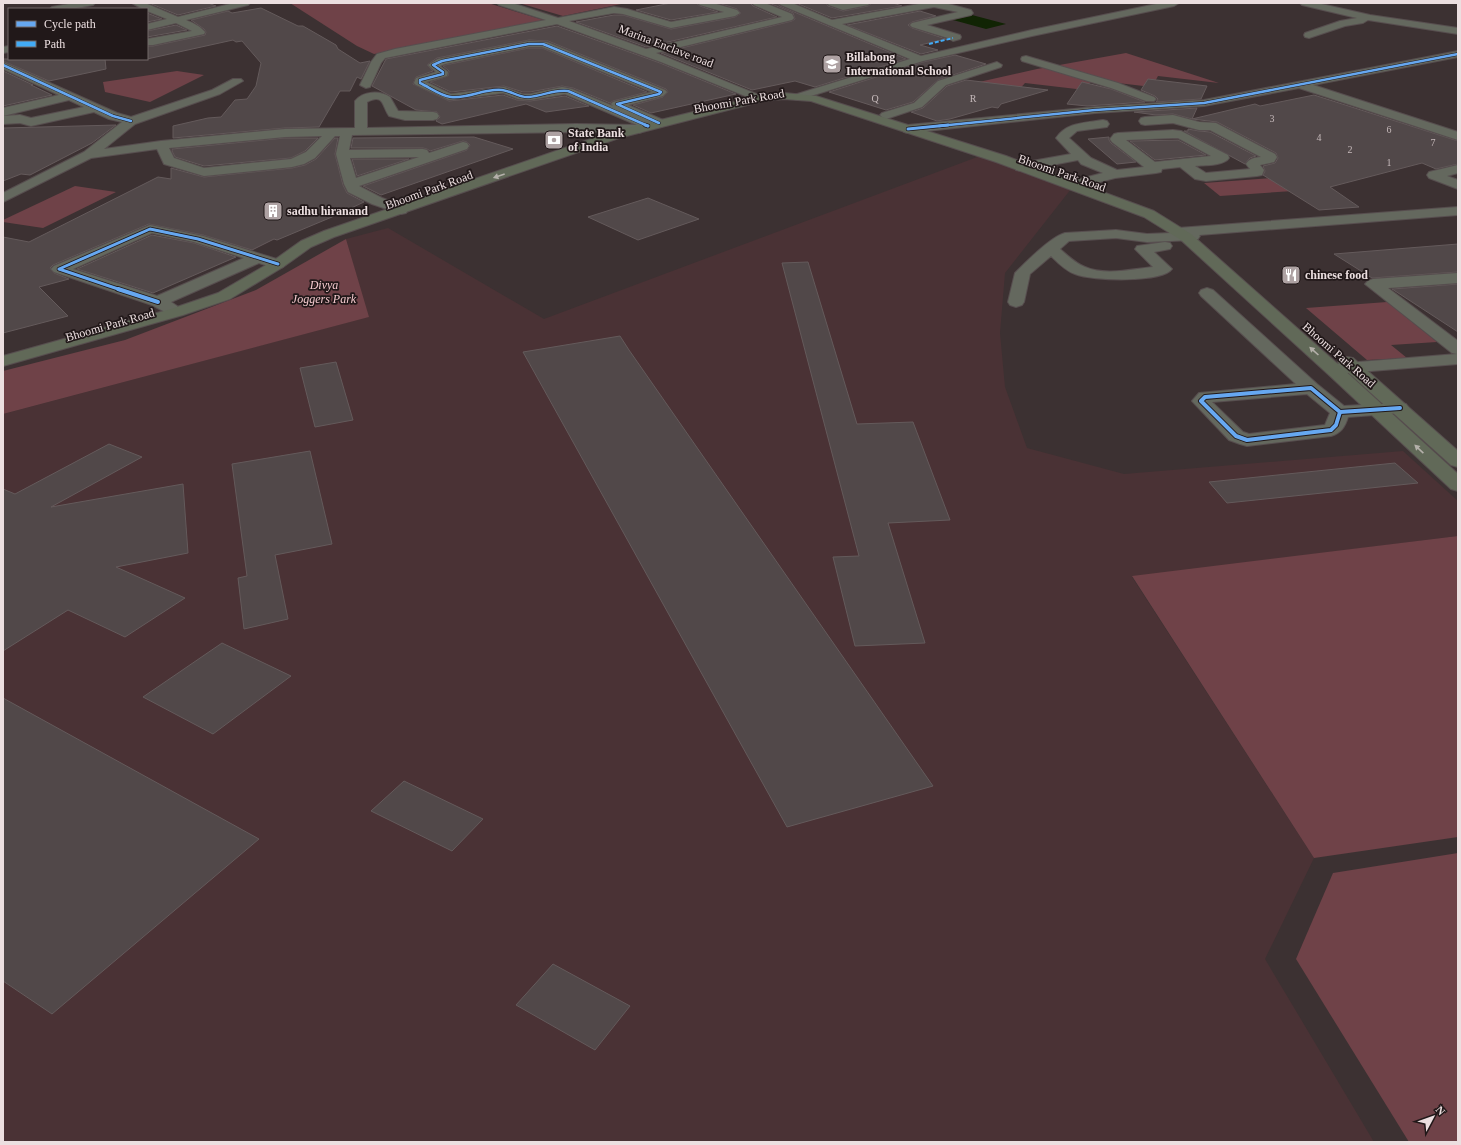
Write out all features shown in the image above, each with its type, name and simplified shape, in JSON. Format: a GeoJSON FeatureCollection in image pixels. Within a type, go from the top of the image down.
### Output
{"type":"FeatureCollection","features":[{"type":"Feature","properties":{"kind":"main road","name":"Bhoomi Park Road"},"geometry":{"type":"LineString","coordinates":[[331,229],[387,205],[619,122],[647,123],[790,92],[812,92],[824,94],[926,128],[1078,183],[1150,214],[1193,237],[1235,265],[1309,329]]}},
{"type":"Feature","properties":{"kind":"main road","name":"Bhoomi Park Road"},"geometry":{"type":"LineString","coordinates":[[759,98],[798,96],[812,98],[1027,165]]}},
{"type":"Feature","properties":{"kind":"main road"},"geometry":{"type":"LineString","coordinates":[[3,361],[168,307],[224,296],[267,260],[306,244],[331,229],[401,210],[647,123]]}},
{"type":"Feature","properties":{"kind":"main road","name":"Bhoomi Park Road"},"geometry":{"type":"LineString","coordinates":[[1193,237],[1219,267],[1258,301],[1335,361],[1377,410],[1449,467],[1458,485]]}},
{"type":"Feature","properties":{"kind":"main road"},"geometry":{"type":"LineString","coordinates":[[1219,267],[1235,265]]}},
{"type":"Feature","properties":{"kind":"main road"},"geometry":{"type":"LineString","coordinates":[[1258,301],[1275,300]]}},
{"type":"Feature","properties":{"kind":"main road","name":"Bhoomi Park Road"},"geometry":{"type":"LineString","coordinates":[[3,354],[80,337]]}},
{"type":"Feature","properties":{"kind":"main road","name":"Bhoomi Park Road"},"geometry":{"type":"LineString","coordinates":[[1354,368],[1458,461]]}},
{"type":"Feature","properties":{"kind":"street"},"geometry":{"type":"LineString","coordinates":[[61,8],[90,3]]}},
{"type":"Feature","properties":{"kind":"street"},"geometry":{"type":"LineString","coordinates":[[137,3],[192,26],[200,32],[148,42]]}},
{"type":"Feature","properties":{"kind":"street"},"geometry":{"type":"LineString","coordinates":[[148,28],[245,3]]}},
{"type":"Feature","properties":{"kind":"street","name":"Marina Enclave road"},"geometry":{"type":"LineString","coordinates":[[502,3],[561,20],[759,98]]}},
{"type":"Feature","properties":{"kind":"street"},"geometry":{"type":"LineString","coordinates":[[676,25],[735,13],[703,3]]}},
{"type":"Feature","properties":{"kind":"street"},"geometry":{"type":"LineString","coordinates":[[757,3],[832,23],[920,59]]}},
{"type":"Feature","properties":{"kind":"street"},"geometry":{"type":"LineString","coordinates":[[800,3],[838,15],[897,3]]}},
{"type":"Feature","properties":{"kind":"street"},"geometry":{"type":"LineString","coordinates":[[832,3],[843,7],[865,3]]}},
{"type":"Feature","properties":{"kind":"street"},"geometry":{"type":"LineString","coordinates":[[798,96],[920,59],[1174,3]]}},
{"type":"Feature","properties":{"kind":"street"},"geometry":{"type":"LineString","coordinates":[[1305,3],[1370,18],[1458,31]]}},
{"type":"Feature","properties":{"kind":"street"},"geometry":{"type":"LineString","coordinates":[[832,23],[915,7],[942,5],[968,13],[915,26],[956,38],[954,39]]}},
{"type":"Feature","properties":{"kind":"street"},"geometry":{"type":"LineString","coordinates":[[870,26],[883,20],[880,18],[881,16],[922,8]]}},
{"type":"Feature","properties":{"kind":"street"},"geometry":{"type":"LineString","coordinates":[[645,52],[789,18],[789,16],[780,9]]}},
{"type":"Feature","properties":{"kind":"street"},"geometry":{"type":"LineString","coordinates":[[366,85],[376,62],[381,56],[482,35],[620,10],[664,24],[676,25],[711,36]]}},
{"type":"Feature","properties":{"kind":"street"},"geometry":{"type":"LineString","coordinates":[[1309,35],[1343,23],[1370,18]]}},
{"type":"Feature","properties":{"kind":"street"},"geometry":{"type":"LineString","coordinates":[[842,21],[918,44],[929,44]]}},
{"type":"Feature","properties":{"kind":"street"},"geometry":{"type":"LineString","coordinates":[[148,32],[187,24]]}},
{"type":"Feature","properties":{"kind":"street"},"geometry":{"type":"LineString","coordinates":[[495,33],[523,45]]}},
{"type":"Feature","properties":{"kind":"street"},"geometry":{"type":"LineString","coordinates":[[482,35],[510,48]]}},
{"type":"Feature","properties":{"kind":"street"},"geometry":{"type":"LineString","coordinates":[[976,46],[954,39],[922,48],[1003,64]]}},
{"type":"Feature","properties":{"kind":"street"},"geometry":{"type":"LineString","coordinates":[[585,113],[601,110],[617,104],[659,94],[661,92],[543,44],[523,45],[442,61],[433,65],[435,68],[443,72],[443,74],[420,80],[420,83],[450,97],[458,97],[496,90],[504,90],[522,97],[530,97],[562,90],[568,91],[601,110],[619,122]]}},
{"type":"Feature","properties":{"kind":"street"},"geometry":{"type":"LineString","coordinates":[[908,129],[1118,109],[1204,103],[1322,82],[1458,54]]}},
{"type":"Feature","properties":{"kind":"street"},"geometry":{"type":"LineString","coordinates":[[886,114],[918,105],[942,83],[1003,64],[1026,58],[1047,55]]}},
{"type":"Feature","properties":{"kind":"street"},"geometry":{"type":"LineString","coordinates":[[1026,58],[1103,83],[1114,85],[1150,99]]}},
{"type":"Feature","properties":{"kind":"street"},"geometry":{"type":"LineString","coordinates":[[3,65],[113,116],[131,121]]}},
{"type":"Feature","properties":{"kind":"street"},"geometry":{"type":"LineString","coordinates":[[3,198],[88,155],[131,121],[216,92],[237,81]]}},
{"type":"Feature","properties":{"kind":"street"},"geometry":{"type":"LineString","coordinates":[[1322,82],[1458,126]]}},
{"type":"Feature","properties":{"kind":"street"},"geometry":{"type":"LineString","coordinates":[[1303,85],[1458,136]]}},
{"type":"Feature","properties":{"kind":"street"},"geometry":{"type":"LineString","coordinates":[[3,112],[71,96]]}},
{"type":"Feature","properties":{"kind":"street"},"geometry":{"type":"LineString","coordinates":[[361,132],[361,101],[366,97],[381,96],[386,99],[393,114],[405,116],[442,116]]}},
{"type":"Feature","properties":{"kind":"street"},"geometry":{"type":"LineString","coordinates":[[1098,99],[1118,109]]}},
{"type":"Feature","properties":{"kind":"street"},"geometry":{"type":"LineString","coordinates":[[54,100],[91,119],[113,116]]}},
{"type":"Feature","properties":{"kind":"street"},"geometry":{"type":"LineString","coordinates":[[617,104],[647,123]]}},
{"type":"Feature","properties":{"kind":"street"},"geometry":{"type":"LineString","coordinates":[[3,120],[20,119],[38,122],[95,108]]}},
{"type":"Feature","properties":{"kind":"street"},"geometry":{"type":"LineString","coordinates":[[1135,122],[1173,119],[1199,126],[1212,126],[1271,157],[1269,160],[1254,162],[1252,164],[1258,170],[1257,172],[1206,177],[1200,176],[1183,163]]}},
{"type":"Feature","properties":{"kind":"street"},"geometry":{"type":"LineString","coordinates":[[88,155],[330,134],[347,131],[361,132],[374,126],[619,122]]}},
{"type":"Feature","properties":{"kind":"street"},"geometry":{"type":"LineString","coordinates":[[1112,124],[1073,128],[1062,138],[1086,161],[1114,174]]}},
{"type":"Feature","properties":{"kind":"street"},"geometry":{"type":"LineString","coordinates":[[347,131],[342,154],[353,189],[401,210]]}},
{"type":"Feature","properties":{"kind":"street"},"geometry":{"type":"LineString","coordinates":[[163,148],[169,161],[194,171],[204,172],[302,161],[314,153],[330,134]]}},
{"type":"Feature","properties":{"kind":"street"},"geometry":{"type":"LineString","coordinates":[[1078,183],[1114,174],[1156,169],[1152,166],[1116,139],[1118,137],[1173,134],[1181,135],[1223,158],[1152,166]]}},
{"type":"Feature","properties":{"kind":"street"},"geometry":{"type":"LineString","coordinates":[[351,184],[464,146]]}},
{"type":"Feature","properties":{"kind":"street"},"geometry":{"type":"LineString","coordinates":[[342,154],[442,153]]}},
{"type":"Feature","properties":{"kind":"street"},"geometry":{"type":"LineString","coordinates":[[1027,165],[1080,156]]}},
{"type":"Feature","properties":{"kind":"street"},"geometry":{"type":"LineString","coordinates":[[1458,169],[1434,175],[1458,185]]}},
{"type":"Feature","properties":{"kind":"street"},"geometry":{"type":"LineString","coordinates":[[1016,302],[1023,273],[1050,248],[1065,238],[1116,234],[1147,238],[1193,237],[1458,211]]}},
{"type":"Feature","properties":{"kind":"street"},"geometry":{"type":"LineString","coordinates":[[155,228],[198,239],[267,260],[168,307],[59,269],[155,228]]}},
{"type":"Feature","properties":{"kind":"street"},"geometry":{"type":"LineString","coordinates":[[1050,248],[1079,270],[1092,274],[1114,275],[1160,271],[1164,269],[1142,249],[1123,240],[1116,234]]}},
{"type":"Feature","properties":{"kind":"street"},"geometry":{"type":"LineString","coordinates":[[1142,249],[1193,237]]}},
{"type":"Feature","properties":{"kind":"street"},"geometry":{"type":"LineString","coordinates":[[1458,278],[1372,284],[1458,349]]}},
{"type":"Feature","properties":{"kind":"street"},"geometry":{"type":"LineString","coordinates":[[1207,293],[1311,388],[1340,412],[1400,408]]}},
{"type":"Feature","properties":{"kind":"street"},"geometry":{"type":"LineString","coordinates":[[1335,361],[1354,368],[1458,359]]}},
{"type":"Feature","properties":{"kind":"street"},"geometry":{"type":"LineString","coordinates":[[1311,388],[1205,397],[1201,401],[1236,436],[1247,440],[1331,430],[1336,425],[1340,412]]}},
{"type":"Feature","properties":{"kind":"shaded area"},"geometry":{"type":"Polygon","coordinates":[[[972,15],[1006,24],[986,29],[953,20],[972,15]]]}},
{"type":"Feature","properties":{"kind":"shaded area"},"geometry":{"type":"Polygon","coordinates":[[[980,156],[1071,189],[1005,273],[1000,333],[1005,387],[1027,448],[1124,474],[1403,451],[1458,501],[1458,536],[1132,577],[1314,858],[1265,959],[1374,1142],[3,1142],[3,414],[368,317],[346,239],[388,228],[544,319],[980,156]]]}},
{"type":"Feature","properties":{"kind":"green space"},"geometry":{"type":"Polygon","coordinates":[[[290,3],[488,3],[550,22],[374,54],[357,46],[290,3]]]}},
{"type":"Feature","properties":{"kind":"green space"},"geometry":{"type":"Polygon","coordinates":[[[519,3],[626,3],[563,16],[519,3]]]}},
{"type":"Feature","properties":{"kind":"green space"},"geometry":{"type":"Polygon","coordinates":[[[1126,53],[1219,83],[1158,76],[1152,87],[1092,80],[1085,90],[1025,83],[1016,93],[979,82],[1037,69],[1126,53]]]}},
{"type":"Feature","properties":{"kind":"green space"},"geometry":{"type":"Polygon","coordinates":[[[177,71],[204,75],[150,102],[105,92],[103,82],[177,71]]]}},
{"type":"Feature","properties":{"kind":"green space"},"geometry":{"type":"Polygon","coordinates":[[[1287,177],[1308,190],[1220,196],[1204,183],[1287,177]]]}},
{"type":"Feature","properties":{"kind":"green space"},"geometry":{"type":"Polygon","coordinates":[[[75,186],[116,192],[43,228],[3,222],[3,220],[75,186]]]}},
{"type":"Feature","properties":{"kind":"green space","name":"Divya Joggers Park"},"geometry":{"type":"Polygon","coordinates":[[[346,239],[369,317],[3,414],[3,371],[125,340],[256,290],[346,239]]]}},
{"type":"Feature","properties":{"kind":"green space"},"geometry":{"type":"Polygon","coordinates":[[[1387,302],[1437,342],[1391,345],[1407,358],[1367,360],[1306,308],[1387,302]]]}},
{"type":"Feature","properties":{"kind":"green space"},"geometry":{"type":"Polygon","coordinates":[[[1458,536],[1458,837],[1314,858],[1132,576],[1458,536]]]}},
{"type":"Feature","properties":{"kind":"green space"},"geometry":{"type":"Polygon","coordinates":[[[1458,853],[1458,1142],[1409,1142],[1296,959],[1333,873],[1458,853]]]}},
{"type":"Feature","properties":{"kind":"building"},"geometry":{"type":"Polygon","coordinates":[[[149,3],[208,3],[216,6],[178,15],[149,3]]]}},
{"type":"Feature","properties":{"kind":"building"},"geometry":{"type":"Polygon","coordinates":[[[671,3],[696,3],[700,6],[718,12],[671,20],[636,10],[671,3]]]}},
{"type":"Feature","properties":{"kind":"building"},"geometry":{"type":"Polygon","coordinates":[[[718,3],[750,3],[753,6],[777,17],[646,47],[576,22],[614,15],[623,15],[671,29],[735,17],[741,13],[737,9],[718,3]]]}},
{"type":"Feature","properties":{"kind":"building"},"geometry":{"type":"Polygon","coordinates":[[[769,3],[778,3],[780,6],[906,59],[815,87],[795,81],[752,90],[661,53],[792,21],[795,19],[793,13],[769,3]]]}},
{"type":"Feature","properties":{"kind":"building"},"geometry":{"type":"Polygon","coordinates":[[[796,3],[826,3],[828,6],[843,11],[868,6],[872,3],[893,3],[902,6],[832,18],[796,3]]]}},
{"type":"Feature","properties":{"kind":"building"},"geometry":{"type":"Polygon","coordinates":[[[261,8],[298,26],[303,26],[336,45],[338,49],[360,63],[370,61],[361,79],[357,77],[350,91],[340,91],[319,127],[285,128],[173,138],[173,126],[208,118],[221,117],[235,100],[247,99],[256,86],[261,63],[242,41],[236,42],[233,40],[148,59],[148,46],[205,35],[206,32],[204,29],[191,20],[228,11],[232,13],[261,8]]]}},
{"type":"Feature","properties":{"kind":"building"},"geometry":{"type":"Polygon","coordinates":[[[920,11],[936,16],[912,22],[908,25],[912,28],[946,39],[920,45],[938,50],[921,54],[847,25],[920,11]]]}},
{"type":"Feature","properties":{"kind":"building"},"geometry":{"type":"Polygon","coordinates":[[[148,13],[162,19],[148,22],[148,13]]]}},
{"type":"Feature","properties":{"kind":"building"},"geometry":{"type":"Polygon","coordinates":[[[176,25],[187,30],[148,37],[148,31],[176,25]]]}},
{"type":"Feature","properties":{"kind":"building"},"geometry":{"type":"Polygon","coordinates":[[[557,26],[660,63],[736,94],[651,113],[633,105],[663,97],[668,92],[666,89],[548,41],[529,40],[437,58],[427,65],[433,71],[416,77],[413,84],[449,101],[503,95],[517,100],[530,101],[565,96],[589,106],[546,112],[526,104],[442,124],[436,121],[440,117],[437,112],[416,110],[372,86],[386,59],[557,26]]]}},
{"type":"Feature","properties":{"kind":"building"},"geometry":{"type":"Polygon","coordinates":[[[529,48],[542,48],[647,92],[610,103],[573,88],[562,86],[530,92],[523,92],[504,86],[451,92],[430,82],[448,76],[449,71],[443,66],[445,65],[529,48]]]}},
{"type":"Feature","properties":{"kind":"building"},"geometry":{"type":"Polygon","coordinates":[[[955,55],[986,64],[938,80],[913,102],[886,110],[829,92],[923,62],[955,55]]]}},
{"type":"Feature","properties":{"kind":"building"},"geometry":{"type":"Polygon","coordinates":[[[3,59],[105,60],[106,69],[49,81],[3,61],[3,59]]]}},
{"type":"Feature","properties":{"kind":"building"},"geometry":{"type":"Polygon","coordinates":[[[3,71],[33,85],[31,85],[52,95],[3,106],[3,71]]]}},
{"type":"Feature","properties":{"kind":"building"},"geometry":{"type":"Polygon","coordinates":[[[1148,79],[1207,86],[1201,99],[1156,102],[1158,99],[1155,96],[1141,90],[1148,79]]]}},
{"type":"Feature","properties":{"kind":"building"},"geometry":{"type":"Polygon","coordinates":[[[966,80],[1048,90],[1001,104],[998,108],[992,107],[950,119],[937,121],[911,112],[923,108],[947,86],[966,80]]]}},
{"type":"Feature","properties":{"kind":"building"},"geometry":{"type":"Polygon","coordinates":[[[1082,82],[1111,89],[1145,102],[1087,106],[1067,104],[1082,82]]]}},
{"type":"Feature","properties":{"kind":"building"},"geometry":{"type":"Polygon","coordinates":[[[1314,95],[1458,141],[1458,164],[1436,169],[1422,163],[1330,187],[1359,207],[1319,210],[1263,175],[1265,171],[1263,166],[1275,163],[1278,158],[1276,153],[1217,122],[1192,119],[1255,104],[1260,106],[1314,95]]]}},
{"type":"Feature","properties":{"kind":"building"},"geometry":{"type":"Polygon","coordinates":[[[1197,108],[1192,119],[1173,114],[1156,115],[1134,112],[1197,108]]]}},
{"type":"Feature","properties":{"kind":"building"},"geometry":{"type":"Polygon","coordinates":[[[116,125],[92,143],[30,175],[21,174],[3,181],[3,128],[116,125]]]}},
{"type":"Feature","properties":{"kind":"building"},"geometry":{"type":"Polygon","coordinates":[[[1188,129],[1210,132],[1256,156],[1250,158],[1245,164],[1184,131],[1188,131],[1188,129]]]}},
{"type":"Feature","properties":{"kind":"building"},"geometry":{"type":"Polygon","coordinates":[[[474,137],[513,149],[381,195],[363,186],[467,150],[470,145],[463,141],[430,151],[423,148],[351,148],[353,138],[474,137]]]}},
{"type":"Feature","properties":{"kind":"building"},"geometry":{"type":"Polygon","coordinates":[[[1109,137],[1111,143],[1136,162],[1117,164],[1088,139],[1109,137]]]}},
{"type":"Feature","properties":{"kind":"building"},"geometry":{"type":"Polygon","coordinates":[[[285,138],[318,138],[305,151],[291,158],[204,166],[175,157],[172,151],[172,149],[285,138]]]}},
{"type":"Feature","properties":{"kind":"building"},"geometry":{"type":"Polygon","coordinates":[[[335,138],[338,138],[335,154],[343,185],[347,193],[364,202],[277,240],[274,239],[252,250],[203,235],[149,224],[53,265],[50,268],[54,273],[69,279],[39,287],[68,316],[3,333],[3,237],[29,242],[158,177],[171,179],[171,168],[204,177],[292,168],[305,165],[316,159],[335,138]]]}},
{"type":"Feature","properties":{"kind":"building"},"geometry":{"type":"Polygon","coordinates":[[[1178,140],[1206,155],[1155,160],[1130,141],[1178,140]]]}},
{"type":"Feature","properties":{"kind":"building"},"geometry":{"type":"Polygon","coordinates":[[[352,159],[409,159],[357,176],[352,159]]]}},
{"type":"Feature","properties":{"kind":"building"},"geometry":{"type":"Polygon","coordinates":[[[648,198],[699,219],[638,240],[588,217],[648,198]]]}},
{"type":"Feature","properties":{"kind":"building"},"geometry":{"type":"Polygon","coordinates":[[[152,235],[194,243],[236,257],[153,293],[77,269],[152,235]]]}},
{"type":"Feature","properties":{"kind":"building"},"geometry":{"type":"Polygon","coordinates":[[[1458,244],[1458,272],[1372,278],[1334,254],[1458,244]]]}},
{"type":"Feature","properties":{"kind":"building"},"geometry":{"type":"Polygon","coordinates":[[[808,262],[857,424],[913,422],[950,520],[888,523],[925,643],[855,646],[833,557],[859,556],[782,263],[808,262]]]}},
{"type":"Feature","properties":{"kind":"building"},"geometry":{"type":"Polygon","coordinates":[[[1458,284],[1458,332],[1392,289],[1458,284]]]}},
{"type":"Feature","properties":{"kind":"building"},"geometry":{"type":"Polygon","coordinates":[[[620,336],[933,786],[787,827],[523,352],[620,336]]]}},
{"type":"Feature","properties":{"kind":"building"},"geometry":{"type":"Polygon","coordinates":[[[336,362],[353,420],[315,427],[300,368],[336,362]]]}},
{"type":"Feature","properties":{"kind":"building"},"geometry":{"type":"Polygon","coordinates":[[[109,444],[142,457],[51,507],[183,484],[188,553],[116,567],[185,598],[125,637],[68,610],[3,651],[3,489],[15,494],[109,444]]]}},
{"type":"Feature","properties":{"kind":"building"},"geometry":{"type":"Polygon","coordinates":[[[310,451],[332,544],[275,555],[288,619],[244,629],[238,578],[247,576],[232,464],[310,451]]]}},
{"type":"Feature","properties":{"kind":"building"},"geometry":{"type":"Polygon","coordinates":[[[1395,463],[1418,483],[1227,503],[1209,482],[1395,463]]]}},
{"type":"Feature","properties":{"kind":"building"},"geometry":{"type":"Polygon","coordinates":[[[222,643],[291,676],[213,734],[143,697],[222,643]]]}},
{"type":"Feature","properties":{"kind":"building"},"geometry":{"type":"Polygon","coordinates":[[[3,698],[259,839],[52,1014],[3,981],[3,698]]]}},
{"type":"Feature","properties":{"kind":"building"},"geometry":{"type":"Polygon","coordinates":[[[404,781],[483,819],[452,851],[371,811],[404,781]]]}},
{"type":"Feature","properties":{"kind":"building"},"geometry":{"type":"Polygon","coordinates":[[[553,964],[630,1006],[595,1050],[516,1005],[553,964]]]}},
{"type":"Feature","properties":{"kind":"marked path"},"geometry":{"type":"LineString","coordinates":[[929,44],[953,38]]}},
{"type":"Feature","properties":{"kind":"cycle path"},"geometry":{"type":"LineString","coordinates":[[648,126],[568,91],[562,90],[530,97],[522,97],[504,90],[496,90],[458,97],[449,97],[420,83],[420,80],[443,74],[443,72],[433,65],[442,61],[529,44],[543,44],[661,92],[659,94],[617,104],[659,123]]}},
{"type":"Feature","properties":{"kind":"cycle path"},"geometry":{"type":"LineString","coordinates":[[908,129],[1095,110],[1204,103],[1458,54]]}},
{"type":"Feature","properties":{"kind":"cycle path"},"geometry":{"type":"LineString","coordinates":[[3,65],[113,116],[131,121]]}},
{"type":"Feature","properties":{"kind":"cycle path"},"geometry":{"type":"LineString","coordinates":[[158,302],[59,269],[150,229],[198,239],[278,264]]}},
{"type":"Feature","properties":{"kind":"cycle path"},"geometry":{"type":"LineString","coordinates":[[1340,412],[1311,388],[1205,397],[1201,401],[1236,436],[1247,440],[1331,430],[1336,425],[1340,412],[1400,408]]}},
{"type":"Feature","properties":{"kind":"place","name":"Billabong International School"},"geometry":{"type":"Point","coordinates":[832,64]}},
{"type":"Feature","properties":{"kind":"place","name":"State Bank of India"},"geometry":{"type":"Point","coordinates":[554,140]}},
{"type":"Feature","properties":{"kind":"place","name":"sadhu hiranand"},"geometry":{"type":"Point","coordinates":[273,211]}},
{"type":"Feature","properties":{"kind":"place","name":"chinese food"},"geometry":{"type":"Point","coordinates":[1291,275]}}]}
